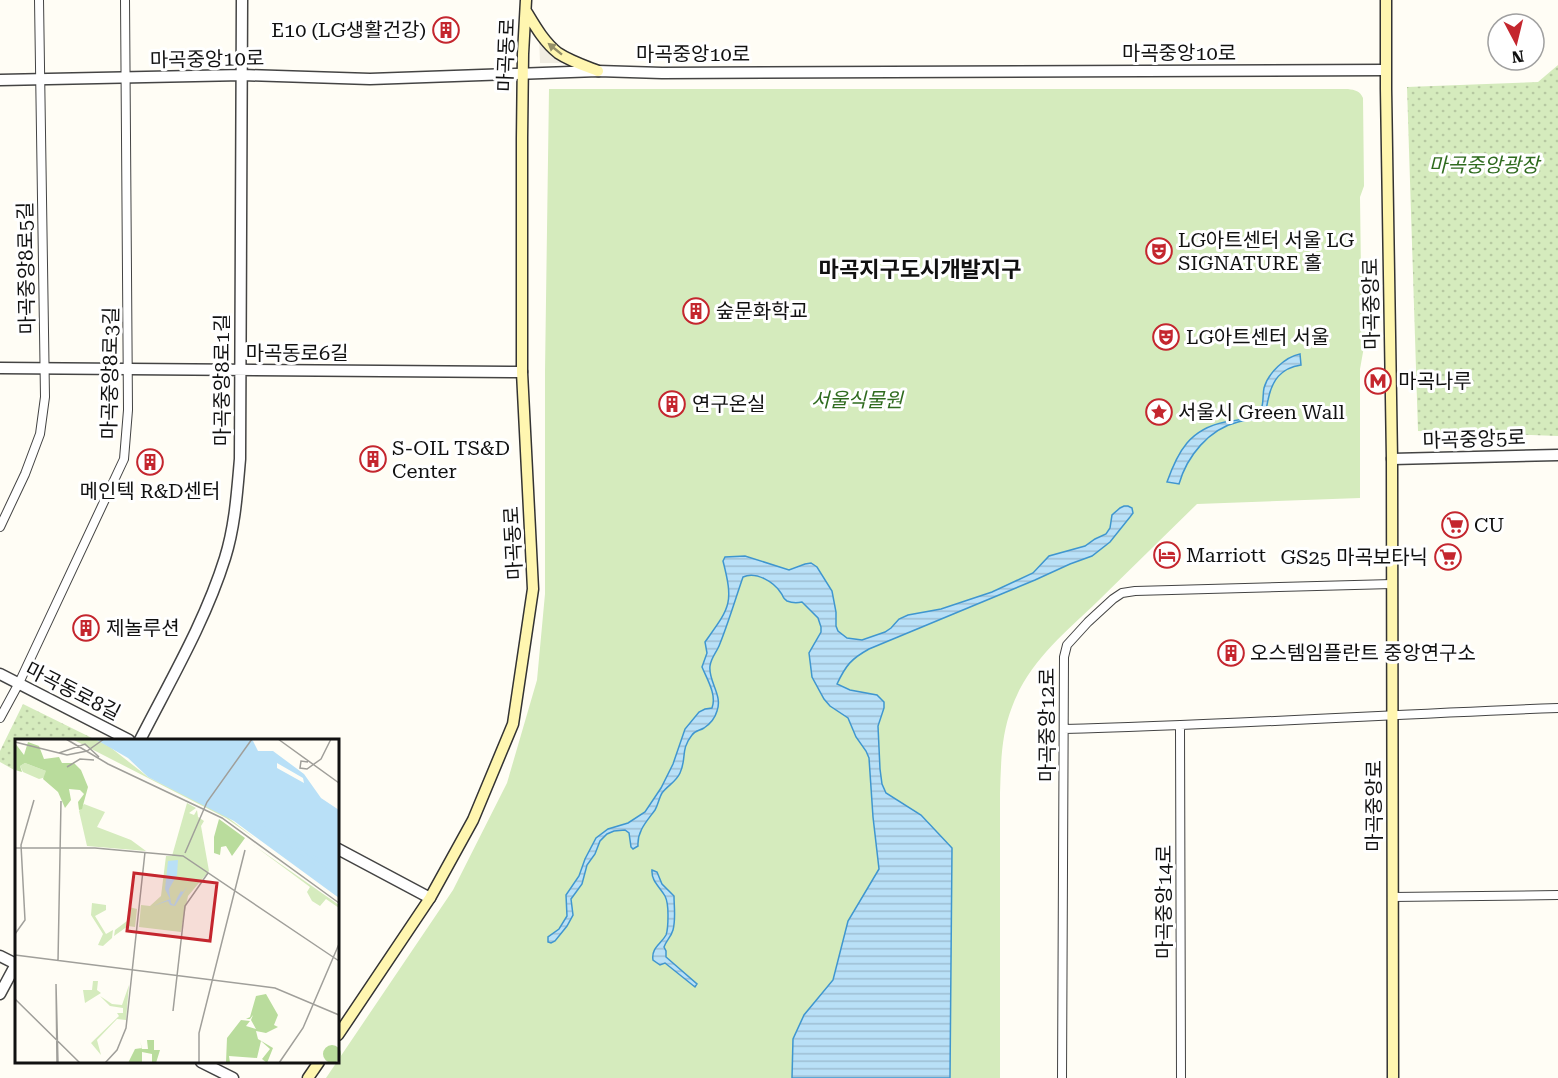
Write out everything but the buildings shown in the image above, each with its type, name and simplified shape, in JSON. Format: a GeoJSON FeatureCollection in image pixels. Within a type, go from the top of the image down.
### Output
{"type":"FeatureCollection","features":[{"type":"Feature","properties":{"kind":"main road","name":"마곡중앙로"},"geometry":{"type":"LineString","coordinates":[[1386,0],[1392,459],[1393,1078]]}},
{"type":"Feature","properties":{"kind":"main road"},"geometry":{"type":"LineString","coordinates":[[526,5],[549,45],[559,54],[598,71]]}},
{"type":"Feature","properties":{"kind":"main road","name":"마곡동로"},"geometry":{"type":"LineString","coordinates":[[339,1034],[430,898],[472,820],[513,724],[533,589],[522,372],[522,138],[526,5]]}},
{"type":"Feature","properties":{"kind":"main road"},"geometry":{"type":"LineString","coordinates":[[308,1078],[318,1063]]}},
{"type":"Feature","properties":{"kind":"street","name":"마곡중앙8로5길"},"geometry":{"type":"LineString","coordinates":[[0,527],[25,474],[40,434],[45,397],[39,0]]}},
{"type":"Feature","properties":{"kind":"street","name":"마곡중앙8로3길"},"geometry":{"type":"LineString","coordinates":[[0,718],[19,683],[124,459],[128,410],[125,0]]}},
{"type":"Feature","properties":{"kind":"street","name":"마곡중앙8로1길"},"geometry":{"type":"LineString","coordinates":[[141,739],[206,609],[225,558],[235,514],[240,459],[242,0]]}},
{"type":"Feature","properties":{"kind":"street","name":"마곡중앙10로"},"geometry":{"type":"LineString","coordinates":[[0,80],[243,75],[370,79],[598,71],[684,73],[1386,70]]}},
{"type":"Feature","properties":{"kind":"street","name":"마곡동로6길"},"geometry":{"type":"LineString","coordinates":[[0,368],[522,372]]}},
{"type":"Feature","properties":{"kind":"street","name":"마곡중앙5로"},"geometry":{"type":"LineString","coordinates":[[1392,459],[1558,455]]}},
{"type":"Feature","properties":{"kind":"street","name":"마곡중앙12로"},"geometry":{"type":"LineString","coordinates":[[1062,1078],[1063,669],[1067,645],[1088,622],[1122,593],[1392,584]]}},
{"type":"Feature","properties":{"kind":"street","name":"마곡동로8길"},"geometry":{"type":"LineString","coordinates":[[0,675],[125,739]]}},
{"type":"Feature","properties":{"kind":"street"},"geometry":{"type":"LineString","coordinates":[[1064,729],[1180,726],[1392,714],[1558,708]]}},
{"type":"Feature","properties":{"kind":"street","name":"마곡중앙14로"},"geometry":{"type":"LineString","coordinates":[[1180,726],[1181,1078]]}},
{"type":"Feature","properties":{"kind":"street"},"geometry":{"type":"LineString","coordinates":[[339,850],[430,898]]}},
{"type":"Feature","properties":{"kind":"street"},"geometry":{"type":"LineString","coordinates":[[1392,897],[1558,895]]}},
{"type":"Feature","properties":{"kind":"street"},"geometry":{"type":"LineString","coordinates":[[0,956],[15,964]]}},
{"type":"Feature","properties":{"kind":"street"},"geometry":{"type":"LineString","coordinates":[[0,994],[15,966]]}},
{"type":"Feature","properties":{"kind":"street"},"geometry":{"type":"LineString","coordinates":[[203,1063],[233,1078]]}},
{"type":"Feature","properties":{"kind":"green space","name":"마곡중앙광장"},"geometry":{"type":"Polygon","coordinates":[[[1558,65],[1558,436],[1418,431],[1407,87],[1538,82],[1558,65]]]}},
{"type":"Feature","properties":{"kind":"green space","name":"서울식물원"},"geometry":{"type":"Polygon","coordinates":[[[549,89],[1348,89],[1357,91],[1363,98],[1364,186],[1360,197],[1361,273],[1365,279],[1365,341],[1360,369],[1360,498],[1197,504],[1060,637],[1028,676],[1008,718],[1001,760],[1000,1078],[326,1078],[336,1063],[339,1063],[339,1059],[453,890],[507,783],[537,680],[545,594],[549,89]]]}},
{"type":"Feature","properties":{"kind":"green space"},"geometry":{"type":"Polygon","coordinates":[[[23,704],[94,739],[15,739],[15,770],[0,762],[0,751],[23,704]]]}},
{"type":"Feature","properties":{"kind":"shaded area"},"geometry":{"type":"Polygon","coordinates":[[[539,37],[570,63],[540,63],[539,37]]]}},
{"type":"Feature","properties":{"kind":"water"},"geometry":{"type":"Polygon","coordinates":[[[1300,354],[1301,365],[1288,369],[1278,376],[1262,416],[1227,426],[1209,437],[1188,463],[1179,484],[1167,482],[1181,451],[1194,436],[1213,425],[1246,419],[1260,412],[1264,388],[1273,371],[1283,362],[1300,354]]]}},
{"type":"Feature","properties":{"kind":"water"},"geometry":{"type":"Polygon","coordinates":[[[1124,506],[1132,508],[1133,513],[1110,542],[1092,556],[869,649],[850,663],[837,684],[850,690],[877,695],[884,702],[878,726],[880,769],[886,793],[921,815],[952,848],[950,1078],[792,1078],[793,1039],[804,1015],[833,980],[848,921],[879,869],[869,758],[848,718],[830,706],[812,677],[809,653],[821,632],[818,618],[802,602],[785,600],[774,585],[759,577],[753,575],[743,577],[719,646],[712,658],[710,672],[718,699],[715,716],[706,726],[694,732],[688,740],[680,773],[662,793],[655,810],[641,831],[638,846],[633,849],[631,847],[629,833],[625,830],[607,834],[600,841],[587,865],[582,884],[571,899],[573,915],[555,941],[548,942],[548,937],[559,929],[567,916],[566,895],[579,876],[596,838],[608,829],[628,823],[645,812],[673,764],[685,729],[699,712],[712,708],[712,692],[702,667],[707,653],[705,642],[720,621],[728,604],[728,587],[723,561],[725,557],[745,556],[789,570],[811,563],[817,567],[832,591],[838,631],[847,638],[862,640],[885,632],[899,619],[908,615],[941,609],[992,592],[1033,573],[1049,556],[1085,546],[1106,534],[1110,528],[1112,515],[1124,506]]]}},
{"type":"Feature","properties":{"kind":"water"},"geometry":{"type":"Polygon","coordinates":[[[652,870],[657,872],[662,884],[674,896],[674,926],[664,947],[666,957],[697,984],[695,987],[665,963],[660,965],[653,960],[655,949],[667,933],[668,905],[654,881],[652,870]]]}},
{"type":"Feature","properties":{"kind":"place","name":"E10 (LG생활건강)"},"geometry":{"type":"Point","coordinates":[446,30]}},
{"type":"Feature","properties":{"kind":"place","name":"LG아트센터 서울 LG SIGNATURE 홀"},"geometry":{"type":"Point","coordinates":[1159,251]}},
{"type":"Feature","properties":{"kind":"place","name":"숲문화학교"},"geometry":{"type":"Point","coordinates":[696,311]}},
{"type":"Feature","properties":{"kind":"place","name":"LG아트센터 서울"},"geometry":{"type":"Point","coordinates":[1166,337]}},
{"type":"Feature","properties":{"kind":"place","name":"마곡나루"},"geometry":{"type":"Point","coordinates":[1378,381]}},
{"type":"Feature","properties":{"kind":"place","name":"연구온실"},"geometry":{"type":"Point","coordinates":[672,404]}},
{"type":"Feature","properties":{"kind":"place","name":"서울시 Green Wall"},"geometry":{"type":"Point","coordinates":[1159,412]}},
{"type":"Feature","properties":{"kind":"place","name":"S-OIL TS&D Center"},"geometry":{"type":"Point","coordinates":[373,459]}},
{"type":"Feature","properties":{"kind":"place","name":"메인텍 R&D센터"},"geometry":{"type":"Point","coordinates":[150,462]}},
{"type":"Feature","properties":{"kind":"place","name":"CU"},"geometry":{"type":"Point","coordinates":[1455,525]}},
{"type":"Feature","properties":{"kind":"place","name":"Marriott"},"geometry":{"type":"Point","coordinates":[1167,555]}},
{"type":"Feature","properties":{"kind":"place","name":"GS25 마곡보타닉"},"geometry":{"type":"Point","coordinates":[1448,557]}},
{"type":"Feature","properties":{"kind":"place","name":"제놀루션"},"geometry":{"type":"Point","coordinates":[86,628]}},
{"type":"Feature","properties":{"kind":"place","name":"오스템임플란트 중앙연구소"},"geometry":{"type":"Point","coordinates":[1231,653]}},
{"type":"Feature","properties":{"kind":"district","name":"마곡지구도시개발지구"},"geometry":{"type":"Point","coordinates":[920,269]}}]}
